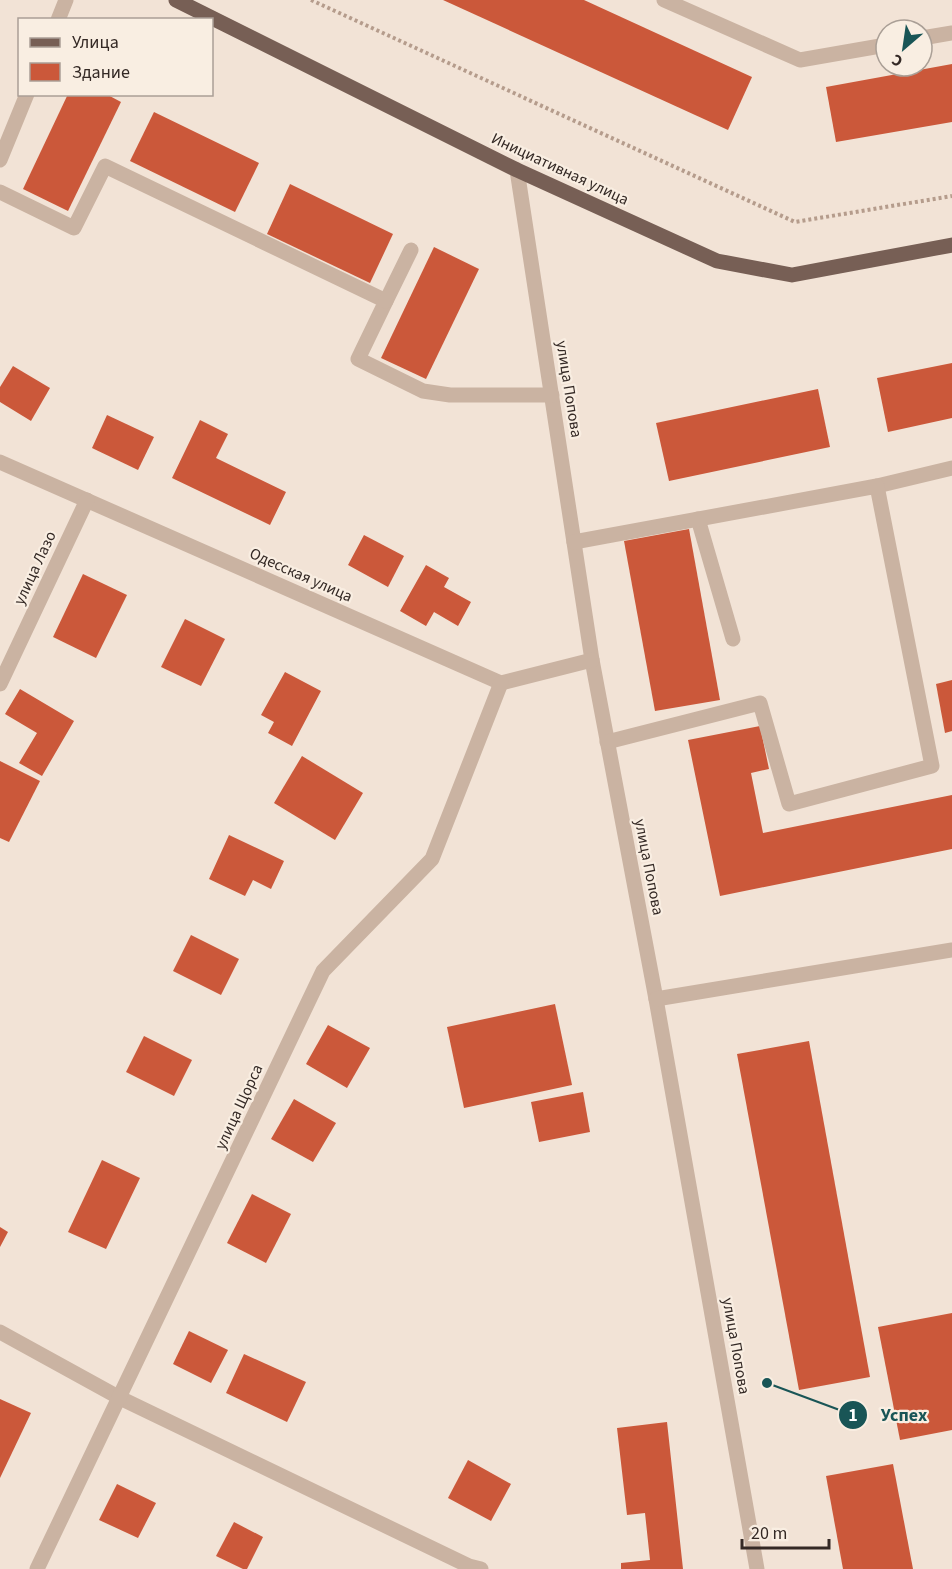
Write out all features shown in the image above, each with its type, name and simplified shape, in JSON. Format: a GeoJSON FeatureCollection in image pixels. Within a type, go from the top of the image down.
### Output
{"type":"FeatureCollection","features":[{"type":"Feature","properties":{"kind":"main road","name":"Инициативная улица"},"geometry":{"type":"LineString","coordinates":[[176,0],[212,18]]}},
{"type":"Feature","properties":{"kind":"main road","name":"Инициативная улица"},"geometry":{"type":"LineString","coordinates":[[213,18],[517,170],[717,261],[792,275],[952,245]]}},
{"type":"Feature","properties":{"kind":"street"},"geometry":{"type":"LineString","coordinates":[[59,18],[66,0]]}},
{"type":"Feature","properties":{"kind":"street"},"geometry":{"type":"LineString","coordinates":[[664,0],[800,60],[874,47]]}},
{"type":"Feature","properties":{"kind":"street"},"geometry":{"type":"LineString","coordinates":[[934,36],[952,33]]}},
{"type":"Feature","properties":{"kind":"street"},"geometry":{"type":"LineString","coordinates":[[0,160],[26,96]]}},
{"type":"Feature","properties":{"kind":"street"},"geometry":{"type":"LineString","coordinates":[[0,192],[74,228],[105,166],[386,302]]}},
{"type":"Feature","properties":{"kind":"street","name":"улица Попова"},"geometry":{"type":"LineString","coordinates":[[517,170],[592,660],[656,999],[757,1569]]}},
{"type":"Feature","properties":{"kind":"street"},"geometry":{"type":"LineString","coordinates":[[411,250],[358,359],[423,391],[450,395],[552,396]]}},
{"type":"Feature","properties":{"kind":"street","name":"Одесская улица"},"geometry":{"type":"LineString","coordinates":[[0,462],[501,683]]}},
{"type":"Feature","properties":{"kind":"street"},"geometry":{"type":"LineString","coordinates":[[574,542],[877,486],[952,468]]}},
{"type":"Feature","properties":{"kind":"street"},"geometry":{"type":"LineString","coordinates":[[607,742],[760,702],[789,804],[932,766],[877,486]]}},
{"type":"Feature","properties":{"kind":"street","name":"улица Лазо"},"geometry":{"type":"LineString","coordinates":[[0,684],[87,500]]}},
{"type":"Feature","properties":{"kind":"street"},"geometry":{"type":"LineString","coordinates":[[698,519],[733,639]]}},
{"type":"Feature","properties":{"kind":"street"},"geometry":{"type":"LineString","coordinates":[[501,683],[592,660]]}},
{"type":"Feature","properties":{"kind":"street","name":"улица Щорса"},"geometry":{"type":"LineString","coordinates":[[37,1569],[323,971],[432,859],[501,683]]}},
{"type":"Feature","properties":{"kind":"street"},"geometry":{"type":"LineString","coordinates":[[656,999],[952,950]]}},
{"type":"Feature","properties":{"kind":"street"},"geometry":{"type":"LineString","coordinates":[[0,1332],[120,1398],[473,1568]]}},
{"type":"Feature","properties":{"kind":"path"},"geometry":{"type":"LineString","coordinates":[[311,0],[795,222],[952,196]]}},
{"type":"Feature","properties":{"kind":"building"},"geometry":{"type":"Polygon","coordinates":[[[443,0],[584,0],[752,77],[728,130],[443,0]]]}},
{"type":"Feature","properties":{"kind":"building"},"geometry":{"type":"Polygon","coordinates":[[[952,64],[952,122],[836,142],[826,87],[875,78],[934,78],[934,67],[952,64]]]}},
{"type":"Feature","properties":{"kind":"building"},"geometry":{"type":"Polygon","coordinates":[[[67,96],[110,96],[121,102],[68,211],[23,189],[67,96]]]}},
{"type":"Feature","properties":{"kind":"building"},"geometry":{"type":"Polygon","coordinates":[[[154,112],[259,163],[235,212],[130,161],[154,112]]]}},
{"type":"Feature","properties":{"kind":"building"},"geometry":{"type":"Polygon","coordinates":[[[290,184],[393,234],[370,283],[267,234],[290,184]]]}},
{"type":"Feature","properties":{"kind":"building"},"geometry":{"type":"Polygon","coordinates":[[[434,247],[479,269],[426,379],[381,358],[434,247]]]}},
{"type":"Feature","properties":{"kind":"building"},"geometry":{"type":"Polygon","coordinates":[[[952,363],[952,418],[888,432],[877,378],[952,363]]]}},
{"type":"Feature","properties":{"kind":"building"},"geometry":{"type":"Polygon","coordinates":[[[13,366],[50,388],[31,421],[0,402],[0,387],[13,366]]]}},
{"type":"Feature","properties":{"kind":"building"},"geometry":{"type":"Polygon","coordinates":[[[818,389],[830,447],[669,481],[656,423],[818,389]]]}},
{"type":"Feature","properties":{"kind":"building"},"geometry":{"type":"Polygon","coordinates":[[[107,415],[154,437],[138,470],[92,448],[107,415]]]}},
{"type":"Feature","properties":{"kind":"building"},"geometry":{"type":"Polygon","coordinates":[[[200,420],[228,434],[216,458],[286,492],[270,525],[172,478],[200,420]]]}},
{"type":"Feature","properties":{"kind":"building"},"geometry":{"type":"Polygon","coordinates":[[[689,529],[720,700],[655,711],[624,541],[689,529]]]}},
{"type":"Feature","properties":{"kind":"building"},"geometry":{"type":"Polygon","coordinates":[[[364,535],[404,556],[388,587],[348,565],[364,535]]]}},
{"type":"Feature","properties":{"kind":"building"},"geometry":{"type":"Polygon","coordinates":[[[426,565],[449,578],[444,587],[471,602],[458,626],[434,612],[426,626],[400,611],[426,565]]]}},
{"type":"Feature","properties":{"kind":"building"},"geometry":{"type":"Polygon","coordinates":[[[83,574],[127,595],[96,658],[53,637],[83,574]]]}},
{"type":"Feature","properties":{"kind":"building"},"geometry":{"type":"Polygon","coordinates":[[[185,619],[225,639],[201,686],[161,667],[185,619]]]}},
{"type":"Feature","properties":{"kind":"building"},"geometry":{"type":"Polygon","coordinates":[[[285,672],[321,691],[292,746],[268,733],[274,722],[261,715],[285,672]]]}},
{"type":"Feature","properties":{"kind":"building"},"geometry":{"type":"Polygon","coordinates":[[[952,680],[952,731],[945,733],[936,684],[952,680]]]}},
{"type":"Feature","properties":{"kind":"building"},"geometry":{"type":"Polygon","coordinates":[[[20,689],[74,721],[42,776],[19,763],[37,733],[5,714],[20,689]]]}},
{"type":"Feature","properties":{"kind":"building"},"geometry":{"type":"Polygon","coordinates":[[[760,726],[769,769],[751,773],[763,833],[952,795],[952,849],[720,896],[688,740],[760,726]]]}},
{"type":"Feature","properties":{"kind":"building"},"geometry":{"type":"Polygon","coordinates":[[[302,756],[363,793],[335,840],[274,803],[302,756]]]}},
{"type":"Feature","properties":{"kind":"building"},"geometry":{"type":"Polygon","coordinates":[[[0,761],[40,781],[9,842],[0,838],[0,761]]]}},
{"type":"Feature","properties":{"kind":"building"},"geometry":{"type":"Polygon","coordinates":[[[229,835],[284,861],[271,889],[253,880],[245,896],[209,879],[229,835]]]}},
{"type":"Feature","properties":{"kind":"building"},"geometry":{"type":"Polygon","coordinates":[[[191,935],[239,959],[221,995],[173,971],[191,935]]]}},
{"type":"Feature","properties":{"kind":"building"},"geometry":{"type":"Polygon","coordinates":[[[555,1004],[572,1085],[464,1108],[447,1027],[555,1004]]]}},
{"type":"Feature","properties":{"kind":"building"},"geometry":{"type":"Polygon","coordinates":[[[328,1025],[370,1048],[347,1088],[306,1064],[328,1025]]]}},
{"type":"Feature","properties":{"kind":"building"},"geometry":{"type":"Polygon","coordinates":[[[144,1036],[192,1060],[174,1096],[126,1072],[144,1036]]]}},
{"type":"Feature","properties":{"kind":"building"},"geometry":{"type":"Polygon","coordinates":[[[809,1041],[870,1377],[799,1390],[737,1054],[809,1041]]]}},
{"type":"Feature","properties":{"kind":"building"},"geometry":{"type":"Polygon","coordinates":[[[583,1092],[590,1132],[539,1142],[531,1102],[583,1092]]]}},
{"type":"Feature","properties":{"kind":"building"},"geometry":{"type":"Polygon","coordinates":[[[294,1099],[336,1123],[313,1162],[271,1139],[294,1099]]]}},
{"type":"Feature","properties":{"kind":"building"},"geometry":{"type":"Polygon","coordinates":[[[102,1160],[140,1178],[106,1249],[68,1232],[102,1160]]]}},
{"type":"Feature","properties":{"kind":"building"},"geometry":{"type":"Polygon","coordinates":[[[252,1194],[291,1214],[266,1263],[227,1243],[252,1194]]]}},
{"type":"Feature","properties":{"kind":"building"},"geometry":{"type":"Polygon","coordinates":[[[0,1227],[8,1232],[0,1247],[0,1227]]]}},
{"type":"Feature","properties":{"kind":"building"},"geometry":{"type":"Polygon","coordinates":[[[952,1313],[952,1430],[900,1440],[878,1327],[952,1313]]]}},
{"type":"Feature","properties":{"kind":"building"},"geometry":{"type":"Polygon","coordinates":[[[189,1331],[228,1350],[211,1383],[173,1364],[189,1331]]]}},
{"type":"Feature","properties":{"kind":"building"},"geometry":{"type":"Polygon","coordinates":[[[244,1354],[306,1382],[287,1422],[226,1393],[244,1354]]]}},
{"type":"Feature","properties":{"kind":"building"},"geometry":{"type":"Polygon","coordinates":[[[0,1399],[31,1413],[0,1478],[0,1399]]]}},
{"type":"Feature","properties":{"kind":"building"},"geometry":{"type":"Polygon","coordinates":[[[667,1422],[683,1569],[621,1569],[621,1563],[650,1560],[645,1513],[627,1515],[617,1428],[667,1422]]]}},
{"type":"Feature","properties":{"kind":"building"},"geometry":{"type":"Polygon","coordinates":[[[468,1460],[511,1484],[491,1521],[448,1498],[468,1460]]]}},
{"type":"Feature","properties":{"kind":"building"},"geometry":{"type":"Polygon","coordinates":[[[893,1464],[913,1569],[843,1569],[826,1476],[893,1464]]]}},
{"type":"Feature","properties":{"kind":"building"},"geometry":{"type":"Polygon","coordinates":[[[117,1484],[156,1503],[138,1538],[99,1520],[117,1484]]]}},
{"type":"Feature","properties":{"kind":"building"},"geometry":{"type":"Polygon","coordinates":[[[234,1522],[263,1537],[247,1569],[216,1556],[234,1522]]]}},
{"type":"Feature","properties":{"kind":"place","name":"Успех"},"geometry":{"type":"Point","coordinates":[767,1383]}}]}
